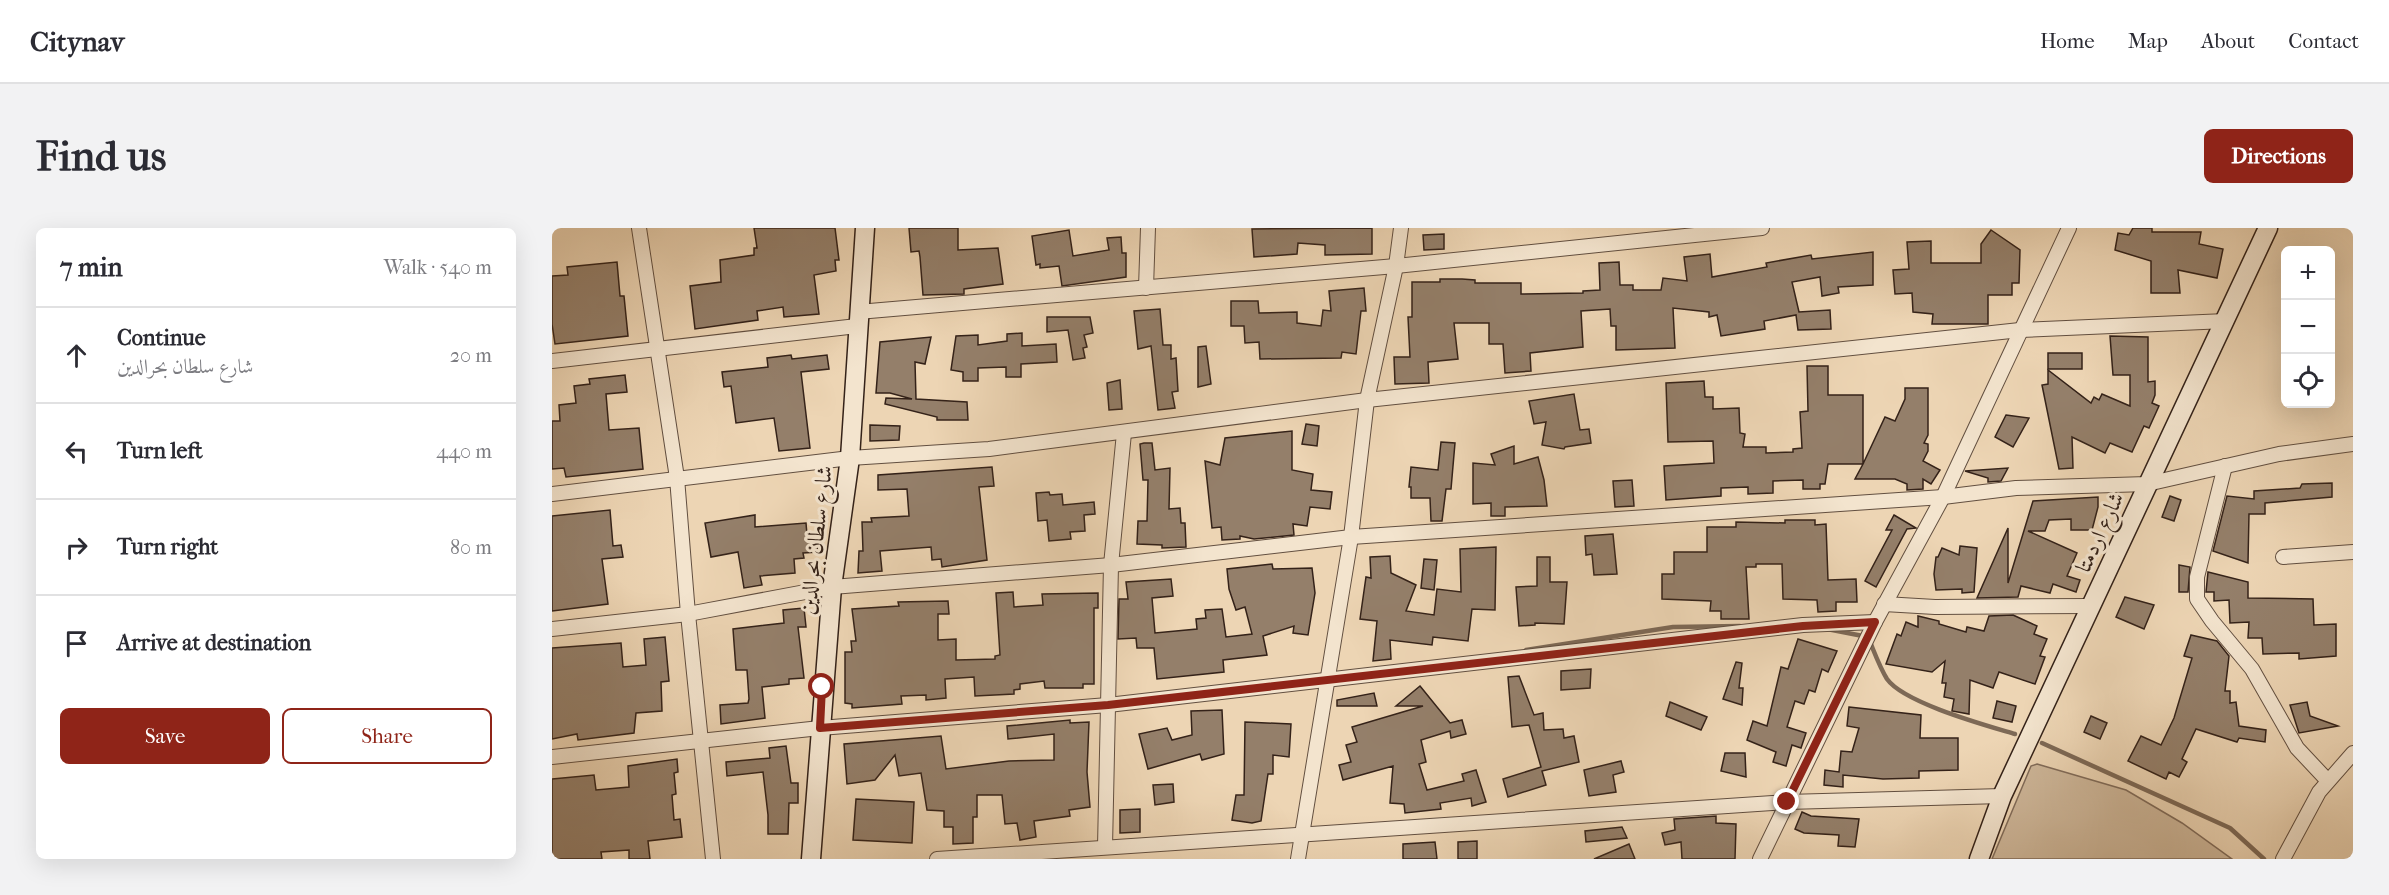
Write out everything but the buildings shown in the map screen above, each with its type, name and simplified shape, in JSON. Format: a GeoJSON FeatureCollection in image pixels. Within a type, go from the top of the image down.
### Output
{"type":"FeatureCollection","features":[{"type":"Feature","properties":{"kind":"main road","name":"شارع سلطان بحرالدين"},"geometry":{"type":"LineString","coordinates":[[811,859],[832,587],[850,458],[857,319],[865,228]]}},
{"type":"Feature","properties":{"kind":"main road","name":"شارع اردمتا"},"geometry":{"type":"LineString","coordinates":[[1979,859],[2002,796],[2268,228]]}},
{"type":"Feature","properties":{"kind":"street"},"geometry":{"type":"LineString","coordinates":[[639,228],[677,478],[688,614],[713,859]]}},
{"type":"Feature","properties":{"kind":"street"},"geometry":{"type":"LineString","coordinates":[[1146,288],[1148,228]]}},
{"type":"Feature","properties":{"kind":"street"},"geometry":{"type":"LineString","coordinates":[[1298,859],[1351,537],[1367,400],[1396,266],[1401,228]]}},
{"type":"Feature","properties":{"kind":"street"},"geometry":{"type":"LineString","coordinates":[[552,361],[659,349],[857,319],[1146,288],[1396,266],[1762,228]]}},
{"type":"Feature","properties":{"kind":"street"},"geometry":{"type":"LineString","coordinates":[[1760,859],[1884,604],[1943,497],[2069,228]]}},
{"type":"Feature","properties":{"kind":"street"},"geometry":{"type":"LineString","coordinates":[[552,494],[850,458],[989,449],[1367,400],[2020,330],[2226,321]]}},
{"type":"Feature","properties":{"kind":"street"},"geometry":{"type":"LineString","coordinates":[[1105,847],[1111,565],[1124,433]]}},
{"type":"Feature","properties":{"kind":"street"},"geometry":{"type":"LineString","coordinates":[[552,629],[688,614],[832,587],[1111,565],[1351,537],[1943,497],[2016,488],[2148,484],[2279,454],[2353,444]]}},
{"type":"Feature","properties":{"kind":"street"},"geometry":{"type":"LineString","coordinates":[[2225,466],[2198,577],[2198,599],[2252,669],[2297,748],[2327,780]]}},
{"type":"Feature","properties":{"kind":"street"},"geometry":{"type":"LineString","coordinates":[[2283,557],[2353,552]]}},
{"type":"Feature","properties":{"kind":"street"},"geometry":{"type":"LineString","coordinates":[[1884,604],[1935,607],[2090,606]]}},
{"type":"Feature","properties":{"kind":"street"},"geometry":{"type":"LineString","coordinates":[[552,757],[820,728],[1108,705],[1792,627],[1875,622]]}},
{"type":"Feature","properties":{"kind":"street"},"geometry":{"type":"LineString","coordinates":[[2283,859],[2327,780],[2353,753]]}},
{"type":"Feature","properties":{"kind":"street"},"geometry":{"type":"LineString","coordinates":[[937,859],[1787,802],[2002,796]]}},
{"type":"Feature","properties":{"kind":"shaded area"},"geometry":{"type":"Polygon","coordinates":[[[2037,764],[2126,790],[2182,823],[2232,859],[1992,859],[2031,766],[2037,764]]]}},
{"type":"Feature","properties":{"kind":"waterway"},"geometry":{"type":"LineString","coordinates":[[1526,650],[1673,627],[1740,626]]}},
{"type":"Feature","properties":{"kind":"waterway"},"geometry":{"type":"LineString","coordinates":[[1827,629],[1868,637],[1887,679],[1896,688],[1910,696],[1946,712],[2015,734]]}},
{"type":"Feature","properties":{"kind":"waterway"},"geometry":{"type":"LineString","coordinates":[[2042,743],[2230,828],[2264,859]]}},
{"type":"Feature","properties":{"kind":"route"},"geometry":{"type":"LineString","coordinates":[[822,687],[820,728],[1108,705],[1803,626],[1875,622],[1787,802]]}}]}
